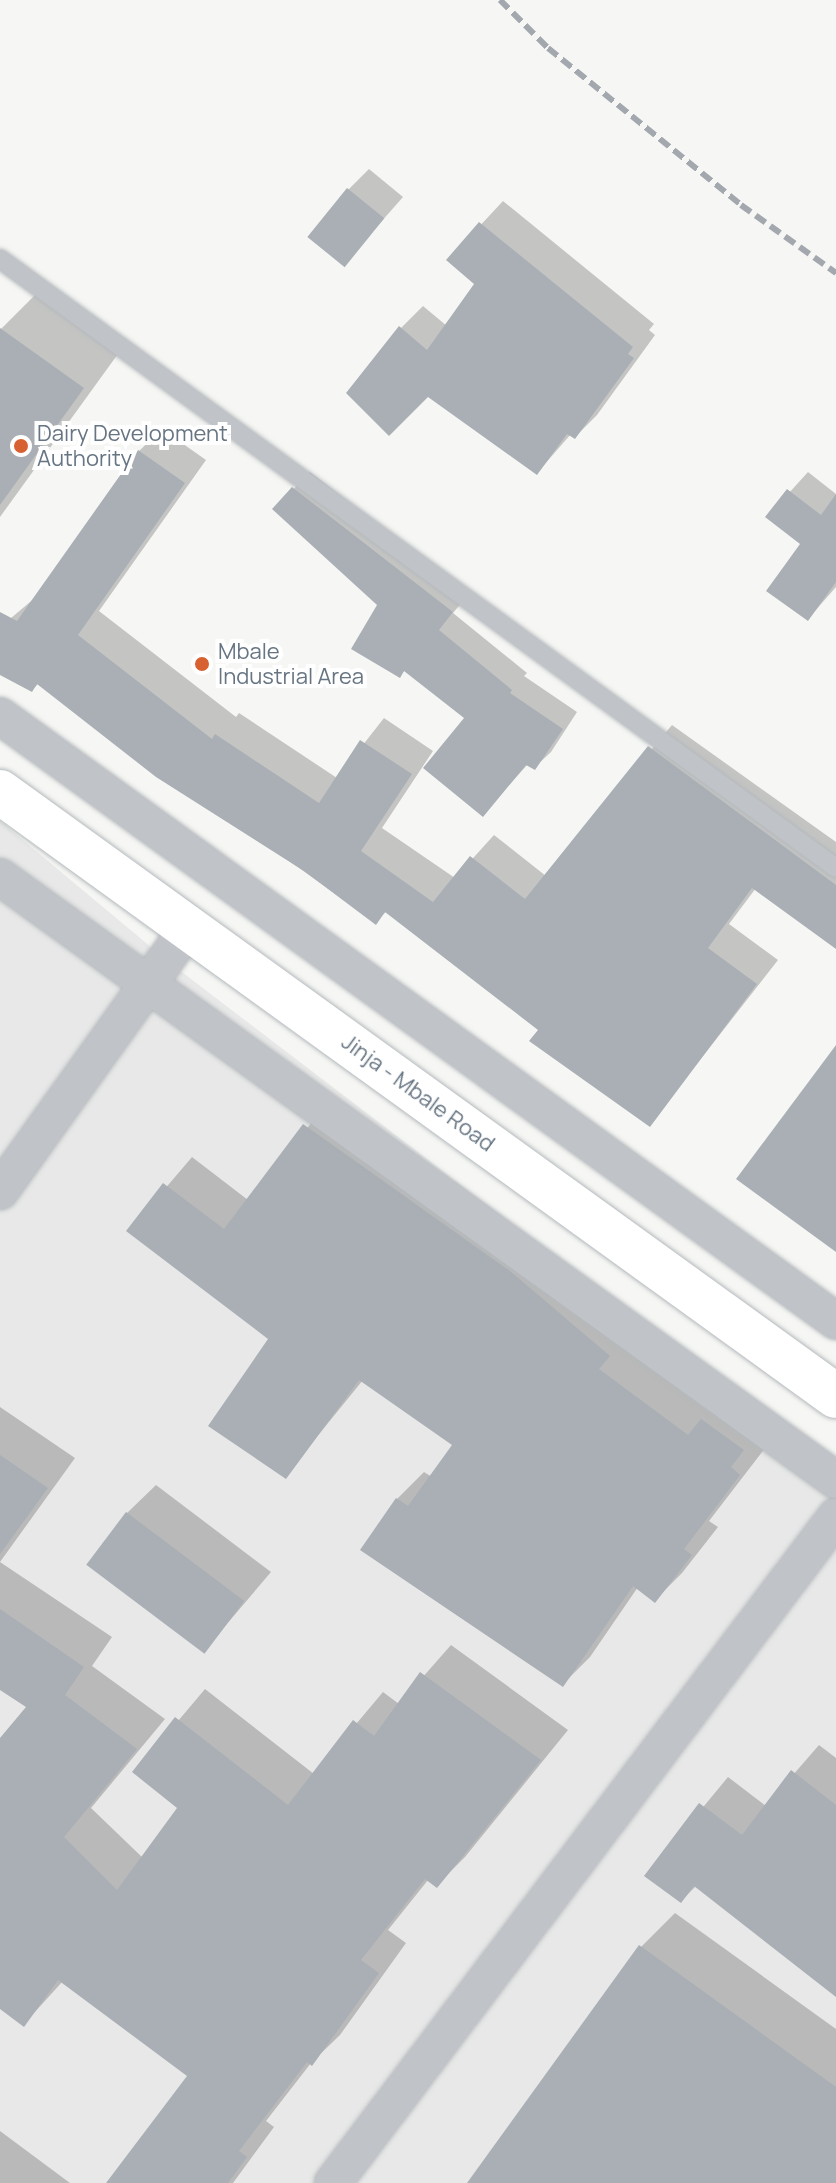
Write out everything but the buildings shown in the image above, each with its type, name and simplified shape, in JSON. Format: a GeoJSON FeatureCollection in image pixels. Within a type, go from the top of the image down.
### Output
{"type":"FeatureCollection","features":[{"type":"Feature","properties":{"kind":"main road","name":"Jinja - Mbale Road"},"geometry":{"type":"LineString","coordinates":[[0,792],[836,1396]]}},
{"type":"Feature","properties":{"kind":"street"},"geometry":{"type":"LineString","coordinates":[[0,716],[836,1321]]}},
{"type":"Feature","properties":{"kind":"street"},"geometry":{"type":"LineString","coordinates":[[0,877],[836,1480]]}},
{"type":"Feature","properties":{"kind":"street"},"geometry":{"type":"LineString","coordinates":[[0,1191],[189,927]]}},
{"type":"Feature","properties":{"kind":"street"},"geometry":{"type":"LineString","coordinates":[[333,2183],[836,1517]]}},
{"type":"Feature","properties":{"kind":"lane"},"geometry":{"type":"LineString","coordinates":[[0,259],[836,868]]}},
{"type":"Feature","properties":{"kind":"shaded area"},"geometry":{"type":"Polygon","coordinates":[[[0,821],[170,963],[836,1471],[836,2183],[0,2183],[0,821]]]}},
{"type":"Feature","properties":{"kind":"railway"},"geometry":{"type":"LineString","coordinates":[[500,0],[548,48],[741,205],[836,273]]}},
{"type":"Feature","properties":{"kind":"place","name":"Dairy Development Authority"},"geometry":{"type":"Point","coordinates":[21,446]}},
{"type":"Feature","properties":{"kind":"place","name":"Mbale Industrial Area"},"geometry":{"type":"Point","coordinates":[202,664]}}]}
